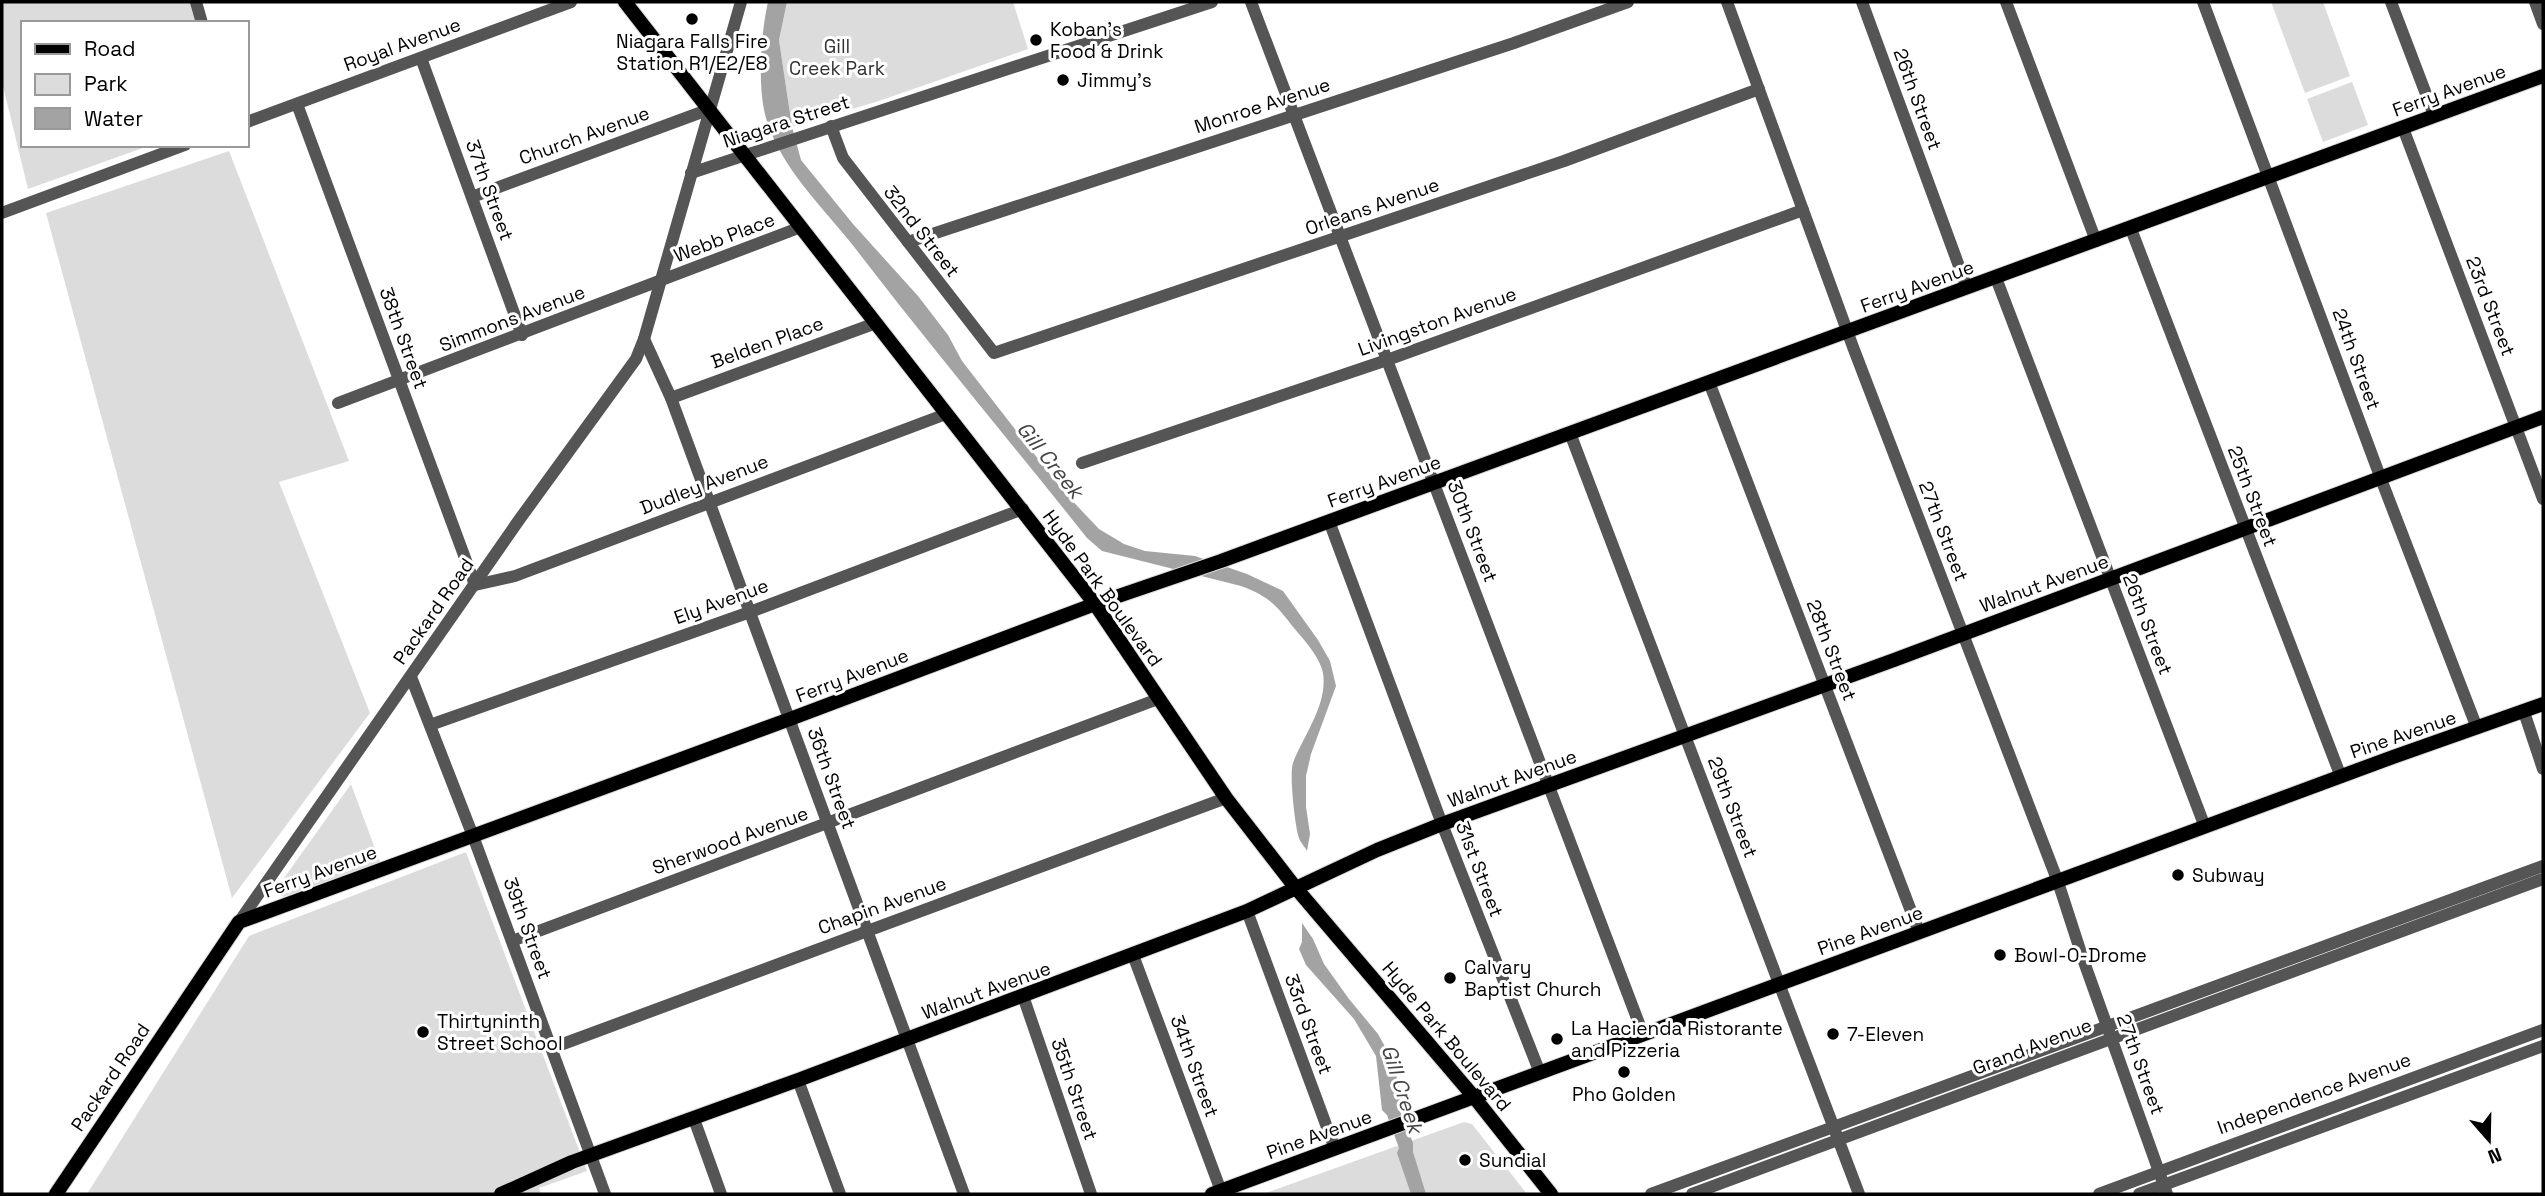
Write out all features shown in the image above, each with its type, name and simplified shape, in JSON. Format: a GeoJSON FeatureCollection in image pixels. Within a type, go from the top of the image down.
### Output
{"type":"FeatureCollection","features":[{"type":"Feature","properties":{"kind":"main road","name":"Hyde Park Boulevard"},"geometry":{"type":"LineString","coordinates":[[625,2],[1095,604],[1226,798],[1295,887],[1474,1097],[1551,1194]]}},
{"type":"Feature","properties":{"kind":"main road","name":"Ferry Avenue"},"geometry":{"type":"LineString","coordinates":[[239,922],[1095,604],[1329,522],[2434,116],[2542,81]]}},
{"type":"Feature","properties":{"kind":"main road","name":"Walnut Avenue"},"geometry":{"type":"LineString","coordinates":[[502,1194],[591,1155],[1133,956],[1247,911],[1377,849],[1442,824],[1825,685],[2543,417]]}},
{"type":"Feature","properties":{"kind":"main road","name":"Pine Avenue"},"geometry":{"type":"LineString","coordinates":[[1216,1193],[2341,776],[2543,704]]}},
{"type":"Feature","properties":{"kind":"main road","name":"Packard Road"},"geometry":{"type":"LineString","coordinates":[[56,1194],[239,922]]}},
{"type":"Feature","properties":{"kind":"street"},"geometry":{"type":"LineString","coordinates":[[196,2],[201,21]]}},
{"type":"Feature","properties":{"kind":"street","name":"Royal Avenue"},"geometry":{"type":"LineString","coordinates":[[248,122],[571,2]]}},
{"type":"Feature","properties":{"kind":"street","name":"Packard Road"},"geometry":{"type":"LineString","coordinates":[[239,922],[636,359],[741,2]]}},
{"type":"Feature","properties":{"kind":"street","name":"Niagara Street"},"geometry":{"type":"LineString","coordinates":[[691,173],[1212,2]]}},
{"type":"Feature","properties":{"kind":"street","name":"30th Street"},"geometry":{"type":"LineString","coordinates":[[1251,2],[1643,1034]]}},
{"type":"Feature","properties":{"kind":"street","name":"Monroe Avenue"},"geometry":{"type":"LineString","coordinates":[[908,243],[1514,43],[1628,2]]}},
{"type":"Feature","properties":{"kind":"street","name":"27th Street"},"geometry":{"type":"LineString","coordinates":[[1727,2],[1848,332],[2058,882],[2165,1190]]}},
{"type":"Feature","properties":{"kind":"street","name":"26th Street"},"geometry":{"type":"LineString","coordinates":[[1862,2],[1967,288]]}},
{"type":"Feature","properties":{"kind":"street"},"geometry":{"type":"LineString","coordinates":[[2006,2],[2096,242]]}},
{"type":"Feature","properties":{"kind":"street","name":"24th Street"},"geometry":{"type":"LineString","coordinates":[[2203,2],[2477,728]]}},
{"type":"Feature","properties":{"kind":"street"},"geometry":{"type":"LineString","coordinates":[[2391,2],[2434,116]]}},
{"type":"Feature","properties":{"kind":"street"},"geometry":{"type":"LineString","coordinates":[[2535,2],[2543,23]]}},
{"type":"Feature","properties":{"kind":"street","name":"37th Street"},"geometry":{"type":"LineString","coordinates":[[421,58],[522,335]]}},
{"type":"Feature","properties":{"kind":"street","name":"Orleans Avenue"},"geometry":{"type":"LineString","coordinates":[[994,353],[1564,161],[1759,89]]}},
{"type":"Feature","properties":{"kind":"street","name":"38th Street"},"geometry":{"type":"LineString","coordinates":[[298,104],[475,585]]}},
{"type":"Feature","properties":{"kind":"street","name":"Church Avenue"},"geometry":{"type":"LineString","coordinates":[[472,197],[709,109]]}},
{"type":"Feature","properties":{"kind":"street","name":"32nd Street"},"geometry":{"type":"LineString","coordinates":[[831,126],[843,158],[994,353]]}},
{"type":"Feature","properties":{"kind":"street","name":"23rd Street"},"geometry":{"type":"LineString","coordinates":[[2403,128],[2543,499]]}},
{"type":"Feature","properties":{"kind":"street"},"geometry":{"type":"LineString","coordinates":[[2,213],[180,147]]}},
{"type":"Feature","properties":{"kind":"street","name":"Livingston Avenue"},"geometry":{"type":"LineString","coordinates":[[1082,463],[1387,360],[1803,210]]}},
{"type":"Feature","properties":{"kind":"street","name":"Webb Place"},"geometry":{"type":"LineString","coordinates":[[660,282],[801,227]]}},
{"type":"Feature","properties":{"kind":"street","name":"25th Street"},"geometry":{"type":"LineString","coordinates":[[2131,229],[2341,776]]}},
{"type":"Feature","properties":{"kind":"street","name":"26th Street"},"geometry":{"type":"LineString","coordinates":[[1996,278],[2205,827]]}},
{"type":"Feature","properties":{"kind":"street","name":"Simmons Avenue"},"geometry":{"type":"LineString","coordinates":[[338,403],[660,282]]}},
{"type":"Feature","properties":{"kind":"street","name":"Belden Place"},"geometry":{"type":"LineString","coordinates":[[671,398],[876,323]]}},
{"type":"Feature","properties":{"kind":"street","name":"36th Street"},"geometry":{"type":"LineString","coordinates":[[644,339],[671,398],[964,1194]]}},
{"type":"Feature","properties":{"kind":"street","name":"28th Street"},"geometry":{"type":"LineString","coordinates":[[1709,382],[1919,932]]}},
{"type":"Feature","properties":{"kind":"street","name":"Dudley Avenue"},"geometry":{"type":"LineString","coordinates":[[475,585],[515,576],[946,414]]}},
{"type":"Feature","properties":{"kind":"street","name":"29th Street"},"geometry":{"type":"LineString","coordinates":[[1570,433],[1859,1194]]}},
{"type":"Feature","properties":{"kind":"street","name":"Ely Avenue"},"geometry":{"type":"LineString","coordinates":[[430,725],[750,612],[1023,509]]}},
{"type":"Feature","properties":{"kind":"street","name":"31st Street"},"geometry":{"type":"LineString","coordinates":[[1329,522],[1442,824],[1540,1073]]}},
{"type":"Feature","properties":{"kind":"street","name":"39th Street"},"geometry":{"type":"LineString","coordinates":[[411,677],[605,1194]]}},
{"type":"Feature","properties":{"kind":"street","name":"Sherwood Avenue"},"geometry":{"type":"LineString","coordinates":[[512,941],[1158,699]]}},
{"type":"Feature","properties":{"kind":"street"},"geometry":{"type":"LineString","coordinates":[[2524,712],[2543,769]]}},
{"type":"Feature","properties":{"kind":"street","name":"Chapin Avenue"},"geometry":{"type":"LineString","coordinates":[[552,1048],[1226,798]]}},
{"type":"Feature","properties":{"kind":"street"},"geometry":{"type":"LineString","coordinates":[[2109,1032],[2543,866]]}},
{"type":"Feature","properties":{"kind":"street","name":"Grand Avenue"},"geometry":{"type":"LineString","coordinates":[[1692,1194],[1837,1132],[2543,878]]}},
{"type":"Feature","properties":{"kind":"street","name":"33rd Street"},"geometry":{"type":"LineString","coordinates":[[1247,911],[1335,1149]]}},
{"type":"Feature","properties":{"kind":"street","name":"34th Street"},"geometry":{"type":"LineString","coordinates":[[1133,956],[1216,1193]]}},
{"type":"Feature","properties":{"kind":"street","name":"35th Street"},"geometry":{"type":"LineString","coordinates":[[1023,996],[1091,1194]]}},
{"type":"Feature","properties":{"kind":"street","name":"Independence Avenue"},"geometry":{"type":"LineString","coordinates":[[2099,1194],[2543,1030]]}},
{"type":"Feature","properties":{"kind":"street","name":"Independence Avenue"},"geometry":{"type":"LineString","coordinates":[[2139,1194],[2165,1190],[2543,1046]]}},
{"type":"Feature","properties":{"kind":"street"},"geometry":{"type":"LineString","coordinates":[[799,1080],[840,1194]]}},
{"type":"Feature","properties":{"kind":"street"},"geometry":{"type":"LineString","coordinates":[[694,1119],[721,1194]]}},
{"type":"Feature","properties":{"kind":"street"},"geometry":{"type":"LineString","coordinates":[[1651,1194],[1837,1132]]}},
{"type":"Feature","properties":{"kind":"green space"},"geometry":{"type":"Polygon","coordinates":[[[2,2],[192,2],[197,21],[21,21],[21,147],[145,147],[28,189],[2,82],[2,2]]]}},
{"type":"Feature","properties":{"kind":"green space","name":"Gill Creek Park"},"geometry":{"type":"Polygon","coordinates":[[[787,2],[1013,2],[1028,49],[879,101],[792,127],[779,40],[787,2]]]}},
{"type":"Feature","properties":{"kind":"green space"},"geometry":{"type":"Polygon","coordinates":[[[2271,2],[2323,2],[2350,76],[2305,93],[2271,2]]]}},
{"type":"Feature","properties":{"kind":"green space"},"geometry":{"type":"Polygon","coordinates":[[[2352,82],[2368,125],[2323,142],[2307,99],[2352,82]]]}},
{"type":"Feature","properties":{"kind":"green space"},"geometry":{"type":"Polygon","coordinates":[[[229,151],[349,461],[279,482],[370,713],[232,898],[46,213],[229,151]]]}},
{"type":"Feature","properties":{"kind":"green space"},"geometry":{"type":"Polygon","coordinates":[[[351,784],[380,862],[283,897],[277,888],[351,784]]]}},
{"type":"Feature","properties":{"kind":"green space"},"geometry":{"type":"Polygon","coordinates":[[[466,852],[587,1171],[539,1188],[541,1194],[87,1194],[249,936],[466,852]]]}},
{"type":"Feature","properties":{"kind":"green space"},"geometry":{"type":"Polygon","coordinates":[[[1464,1122],[1472,1124],[1527,1194],[1263,1194],[1464,1122]]]}},
{"type":"Feature","properties":{"kind":"water"},"geometry":{"type":"Polygon","coordinates":[[[768,2],[787,2],[779,40],[792,127],[801,160],[853,224],[918,296],[948,335],[962,361],[1063,491],[1099,529],[1124,544],[1145,551],[1195,556],[1247,574],[1283,591],[1318,640],[1330,661],[1336,686],[1311,754],[1306,776],[1306,807],[1310,834],[1307,851],[1297,832],[1292,769],[1322,697],[1323,673],[1315,655],[1277,608],[1259,594],[1241,586],[1102,551],[1087,538],[792,171],[773,137],[763,105],[762,44],[768,2]]]}},
{"type":"Feature","properties":{"kind":"water"},"geometry":{"type":"Polygon","coordinates":[[[1302,923],[1313,939],[1324,964],[1378,1034],[1393,1061],[1401,1097],[1400,1111],[1413,1143],[1413,1152],[1426,1194],[1411,1194],[1397,1153],[1399,1148],[1387,1115],[1382,1110],[1376,1056],[1354,1019],[1306,965],[1299,949],[1302,942],[1302,923]]]}},
{"type":"Feature","properties":{"kind":"place","name":"Niagara Falls Fire Station R1/E2/E8"},"geometry":{"type":"Point","coordinates":[692,19]}},
{"type":"Feature","properties":{"kind":"place","name":"Koban's Food & Drink"},"geometry":{"type":"Point","coordinates":[1036,40]}},
{"type":"Feature","properties":{"kind":"place","name":"Jimmy's"},"geometry":{"type":"Point","coordinates":[1063,80]}},
{"type":"Feature","properties":{"kind":"place","name":"Subway"},"geometry":{"type":"Point","coordinates":[2178,875]}},
{"type":"Feature","properties":{"kind":"place","name":"Bowl-O-Drome"},"geometry":{"type":"Point","coordinates":[2000,955]}},
{"type":"Feature","properties":{"kind":"place","name":"Calvary Baptist Church"},"geometry":{"type":"Point","coordinates":[1450,978]}},
{"type":"Feature","properties":{"kind":"place","name":"Thirtyninth Street School"},"geometry":{"type":"Point","coordinates":[423,1032]}},
{"type":"Feature","properties":{"kind":"place","name":"7-Eleven"},"geometry":{"type":"Point","coordinates":[1833,1034]}},
{"type":"Feature","properties":{"kind":"place","name":"La Hacienda Ristorante and Pizzeria"},"geometry":{"type":"Point","coordinates":[1557,1039]}},
{"type":"Feature","properties":{"kind":"place","name":"Pho Golden"},"geometry":{"type":"Point","coordinates":[1624,1072]}},
{"type":"Feature","properties":{"kind":"place","name":"Sundial"},"geometry":{"type":"Point","coordinates":[1465,1160]}},
{"type":"Feature","properties":{"kind":"water label","name":"Gill Creek"},"geometry":{"type":"Point","coordinates":[1050,460]}},
{"type":"Feature","properties":{"kind":"water label","name":"Gill Creek"},"geometry":{"type":"Point","coordinates":[1402,1089]}}]}
